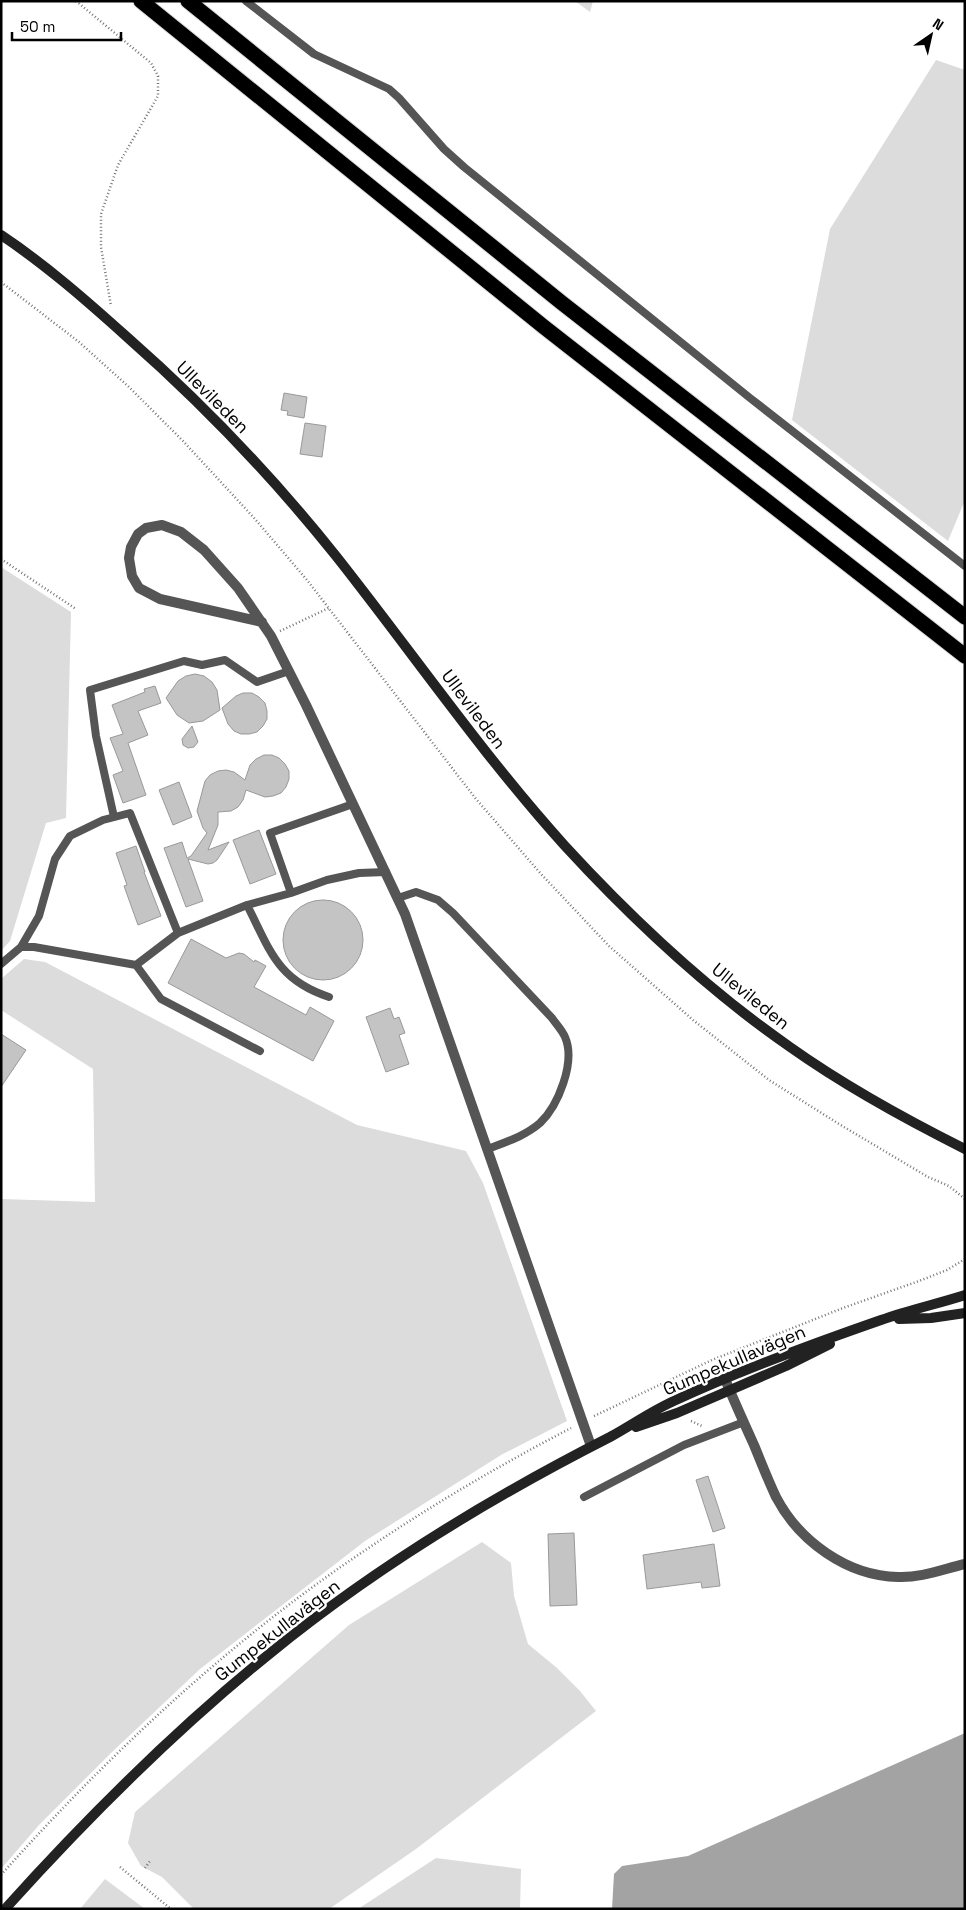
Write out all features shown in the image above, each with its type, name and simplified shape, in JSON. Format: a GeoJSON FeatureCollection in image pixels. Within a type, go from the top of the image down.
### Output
{"type":"FeatureCollection","features":[{"type":"Feature","properties":{"kind":"highway"},"geometry":{"type":"LineString","coordinates":[[141,1],[544,327],[965,656]]}},
{"type":"Feature","properties":{"kind":"highway"},"geometry":{"type":"LineString","coordinates":[[188,1],[562,303],[965,617]]}},
{"type":"Feature","properties":{"kind":"street","name":"Ullevileden"},"geometry":{"type":"LineString","coordinates":[[1,235],[85,299],[208,413],[283,494],[334,553],[503,774],[566,846],[634,918],[719,993],[790,1047],[862,1094],[965,1149]]}},
{"type":"Feature","properties":{"kind":"street"},"geometry":{"type":"LineString","coordinates":[[262,622],[160,599],[139,588],[132,576],[129,558],[131,546],[138,534],[146,528],[162,525],[181,532],[204,550],[238,588],[262,622],[289,671],[386,872],[419,950],[591,1446]]}},
{"type":"Feature","properties":{"kind":"street","name":"Gumpekullavägen"},"geometry":{"type":"LineString","coordinates":[[6,1909],[60,1847],[128,1779],[199,1714],[270,1653],[395,1562],[514,1488],[614,1435],[672,1401],[781,1355],[883,1319],[965,1295]]}},
{"type":"Feature","properties":{"kind":"street","name":"Gumpekullavägen"},"geometry":{"type":"LineString","coordinates":[[883,1319],[931,1318],[965,1313]]}},
{"type":"Feature","properties":{"kind":"street","name":"Gumpekullavägen"},"geometry":{"type":"LineString","coordinates":[[614,1435],[677,1413],[786,1366],[871,1324]]}},
{"type":"Feature","properties":{"kind":"street"},"geometry":{"type":"LineString","coordinates":[[725,1378],[777,1498],[792,1521],[808,1539],[828,1554],[850,1566],[874,1574],[898,1577],[930,1574],[965,1564]]}},
{"type":"Feature","properties":{"kind":"lane"},"geometry":{"type":"LineString","coordinates":[[246,1],[314,54],[389,89],[444,149],[464,166],[750,398],[965,566]]}},
{"type":"Feature","properties":{"kind":"lane"},"geometry":{"type":"LineString","coordinates":[[114,817],[96,736],[90,690],[184,661],[202,665],[225,660],[257,682],[289,671]]}},
{"type":"Feature","properties":{"kind":"lane"},"geometry":{"type":"LineString","coordinates":[[291,893],[270,832],[353,804]]}},
{"type":"Feature","properties":{"kind":"lane"},"geometry":{"type":"LineString","coordinates":[[1,964],[21,947],[39,916],[55,859],[70,836],[103,820],[130,813],[178,933]]}},
{"type":"Feature","properties":{"kind":"lane"},"geometry":{"type":"LineString","coordinates":[[136,965],[178,933],[247,905],[291,893],[327,880],[359,873],[386,872]]}},
{"type":"Feature","properties":{"kind":"lane"},"geometry":{"type":"LineString","coordinates":[[398,898],[416,892],[438,900],[453,913],[552,1018],[565,1037],[568,1051],[566,1077],[558,1098],[550,1110],[540,1122],[525,1134],[488,1149]]}},
{"type":"Feature","properties":{"kind":"lane"},"geometry":{"type":"LineString","coordinates":[[247,905],[274,959],[293,980],[312,991],[329,997]]}},
{"type":"Feature","properties":{"kind":"lane"},"geometry":{"type":"LineString","coordinates":[[21,947],[48,948],[136,965],[161,999],[260,1051]]}},
{"type":"Feature","properties":{"kind":"lane"},"geometry":{"type":"LineString","coordinates":[[584,1497],[684,1445],[744,1422]]}},
{"type":"Feature","properties":{"kind":"path"},"geometry":{"type":"LineString","coordinates":[[76,1],[151,63],[158,76],[158,96],[118,165],[101,214],[101,247],[115,326]]}},
{"type":"Feature","properties":{"kind":"path"},"geometry":{"type":"LineString","coordinates":[[1,282],[80,342],[183,441],[255,519],[329,608],[476,799],[541,874],[609,946],[693,1020],[769,1080],[920,1172],[949,1186],[965,1199]]}},
{"type":"Feature","properties":{"kind":"path"},"geometry":{"type":"LineString","coordinates":[[1,559],[76,609]]}},
{"type":"Feature","properties":{"kind":"path"},"geometry":{"type":"LineString","coordinates":[[271,636],[329,608]]}},
{"type":"Feature","properties":{"kind":"path"},"geometry":{"type":"LineString","coordinates":[[145,1868],[150,1861]]}},
{"type":"Feature","properties":{"kind":"path"},"geometry":{"type":"LineString","coordinates":[[120,1867],[171,1909]]}},
{"type":"Feature","properties":{"kind":"shaded area"},"geometry":{"type":"Polygon","coordinates":[[[575,1],[593,1],[590,12],[575,1]]]}},
{"type":"Feature","properties":{"kind":"shaded area"},"geometry":{"type":"Polygon","coordinates":[[[936,60],[965,70],[965,500],[948,541],[792,420],[830,229],[936,60]]]}},
{"type":"Feature","properties":{"kind":"shaded area"},"geometry":{"type":"Polygon","coordinates":[[[1,567],[71,612],[66,818],[46,823],[10,941],[1,951],[1,567]]]}},
{"type":"Feature","properties":{"kind":"shaded area"},"geometry":{"type":"Polygon","coordinates":[[[24,959],[45,962],[357,1125],[466,1151],[483,1183],[567,1421],[501,1455],[365,1541],[200,1669],[111,1753],[39,1825],[1,1869],[1,1199],[95,1202],[93,1069],[1,1010],[1,979],[24,959]]]}},
{"type":"Feature","properties":{"kind":"shaded area"},"geometry":{"type":"Polygon","coordinates":[[[482,1542],[511,1563],[514,1596],[528,1644],[557,1668],[580,1691],[596,1711],[416,1849],[329,1909],[194,1909],[162,1877],[141,1866],[128,1843],[135,1812],[349,1625],[482,1542]]]}},
{"type":"Feature","properties":{"kind":"shaded area"},"geometry":{"type":"Polygon","coordinates":[[[965,1733],[965,1909],[612,1909],[614,1874],[622,1866],[688,1856],[965,1733]]]}},
{"type":"Feature","properties":{"kind":"shaded area"},"geometry":{"type":"Polygon","coordinates":[[[436,1858],[521,1869],[520,1909],[358,1909],[436,1858]]]}},
{"type":"Feature","properties":{"kind":"shaded area"},"geometry":{"type":"Polygon","coordinates":[[[105,1879],[145,1909],[80,1909],[105,1879]]]}},
{"type":"Feature","properties":{"kind":"building"},"geometry":{"type":"Polygon","coordinates":[[[284,393],[307,397],[304,418],[287,415],[288,411],[281,410],[284,393]]]}},
{"type":"Feature","properties":{"kind":"building"},"geometry":{"type":"Polygon","coordinates":[[[305,423],[326,426],[322,457],[300,454],[305,423]]]}},
{"type":"Feature","properties":{"kind":"building"},"geometry":{"type":"Polygon","coordinates":[[[195,674],[204,676],[212,682],[217,690],[220,710],[203,721],[189,723],[177,715],[166,698],[178,681],[186,676],[195,674]]]}},
{"type":"Feature","properties":{"kind":"building"},"geometry":{"type":"Polygon","coordinates":[[[155,686],[161,703],[138,711],[148,735],[128,743],[146,795],[123,803],[113,775],[123,771],[110,738],[123,734],[112,705],[145,692],[144,689],[155,686]]]}},
{"type":"Feature","properties":{"kind":"building"},"geometry":{"type":"Polygon","coordinates":[[[243,693],[252,693],[259,697],[265,703],[267,711],[267,719],[263,726],[257,732],[249,734],[241,734],[234,731],[228,724],[222,708],[236,696],[243,693]]]}},
{"type":"Feature","properties":{"kind":"building"},"geometry":{"type":"Polygon","coordinates":[[[192,726],[198,742],[194,747],[188,748],[183,745],[182,739],[192,726]]]}},
{"type":"Feature","properties":{"kind":"building"},"geometry":{"type":"Polygon","coordinates":[[[264,755],[272,755],[279,758],[285,764],[289,771],[286,787],[281,793],[265,797],[246,790],[243,800],[238,807],[231,811],[218,812],[218,825],[208,850],[229,842],[213,863],[208,864],[188,859],[203,901],[186,907],[164,848],[182,842],[187,858],[191,856],[207,833],[203,828],[197,811],[205,781],[210,775],[226,770],[234,772],[245,780],[250,765],[264,755]]]}},
{"type":"Feature","properties":{"kind":"building"},"geometry":{"type":"Polygon","coordinates":[[[179,782],[192,817],[173,825],[159,790],[179,782]]]}},
{"type":"Feature","properties":{"kind":"building"},"geometry":{"type":"Polygon","coordinates":[[[259,830],[276,874],[250,884],[233,840],[259,830]]]}},
{"type":"Feature","properties":{"kind":"building"},"geometry":{"type":"Polygon","coordinates":[[[136,846],[161,916],[138,925],[124,886],[127,885],[116,853],[136,846]]]}},
{"type":"Feature","properties":{"kind":"building"},"geometry":{"type":"Polygon","coordinates":[[[323,900],[338,903],[351,912],[360,925],[363,940],[360,955],[351,968],[338,977],[323,980],[308,977],[295,968],[286,955],[283,940],[286,925],[295,912],[308,903],[323,900]]]}},
{"type":"Feature","properties":{"kind":"building"},"geometry":{"type":"Polygon","coordinates":[[[191,939],[226,958],[239,953],[244,954],[254,962],[255,960],[266,966],[254,987],[306,1015],[310,1007],[334,1021],[313,1061],[168,983],[191,939]]]}},
{"type":"Feature","properties":{"kind":"building"},"geometry":{"type":"Polygon","coordinates":[[[390,1008],[394,1019],[399,1017],[405,1033],[399,1035],[409,1064],[386,1072],[366,1017],[390,1008]]]}},
{"type":"Feature","properties":{"kind":"building"},"geometry":{"type":"Polygon","coordinates":[[[1,1034],[26,1050],[1,1087],[1,1034]]]}},
{"type":"Feature","properties":{"kind":"building"},"geometry":{"type":"Polygon","coordinates":[[[708,1476],[725,1528],[713,1532],[696,1480],[708,1476]]]}},
{"type":"Feature","properties":{"kind":"building"},"geometry":{"type":"Polygon","coordinates":[[[574,1533],[577,1605],[550,1606],[548,1534],[574,1533]]]}},
{"type":"Feature","properties":{"kind":"building"},"geometry":{"type":"Polygon","coordinates":[[[714,1544],[720,1586],[702,1588],[701,1582],[647,1589],[643,1555],[714,1544]]]}}]}
